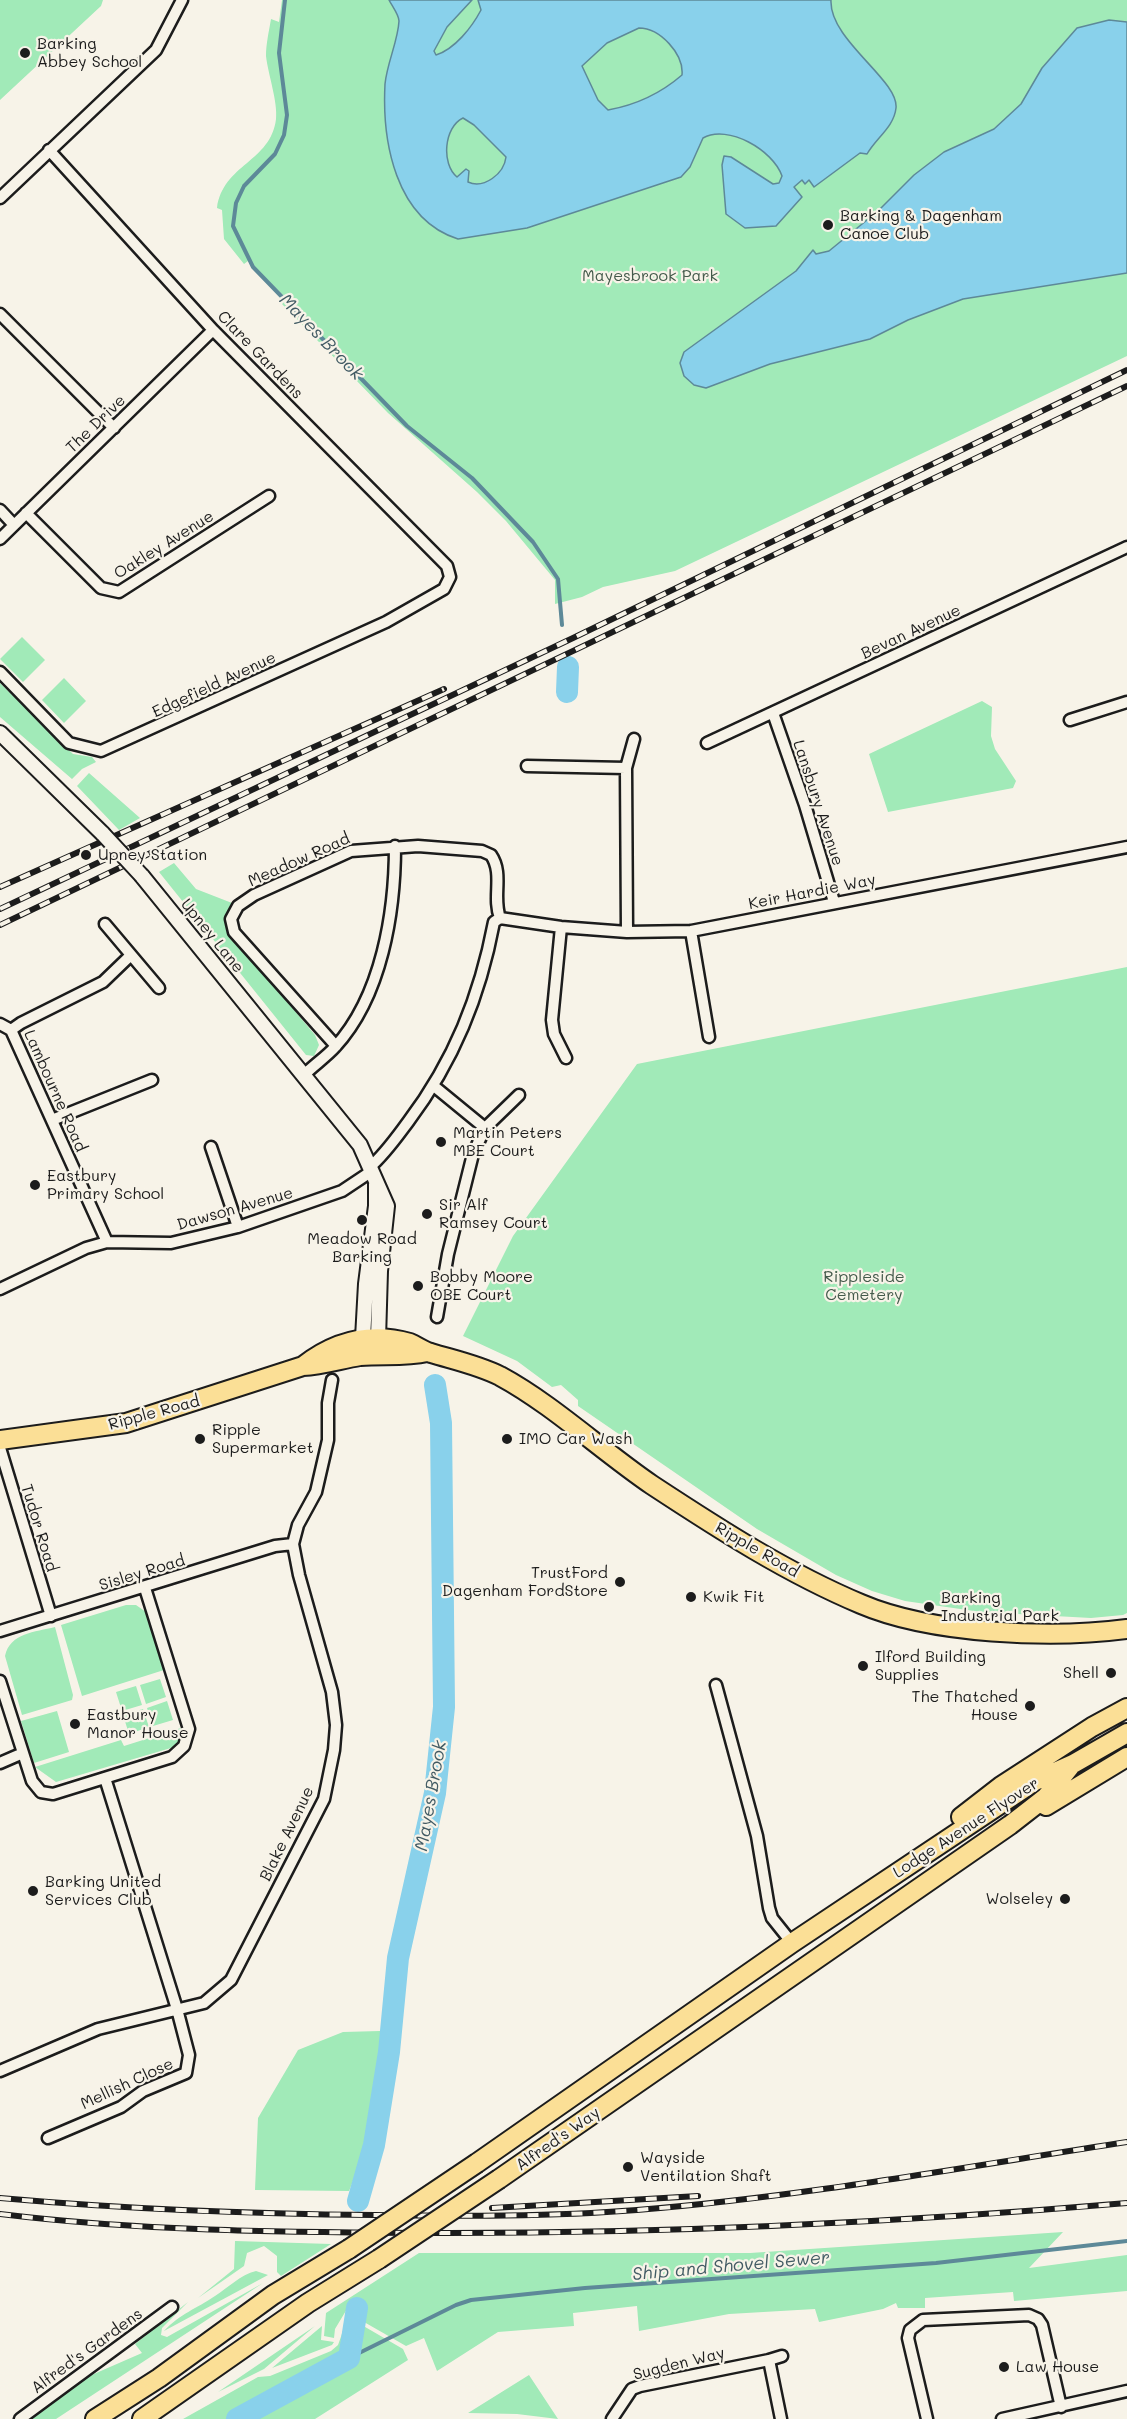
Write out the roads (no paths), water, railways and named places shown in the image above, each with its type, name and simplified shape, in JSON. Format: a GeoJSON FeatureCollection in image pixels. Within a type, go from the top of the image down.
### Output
{"type":"FeatureCollection","features":[{"type":"Feature","properties":{"kind":"main road","name":"Ripple Road"},"geometry":{"type":"LineString","coordinates":[[0,1440],[126,1423],[303,1366],[320,1365],[372,1347],[409,1356],[427,1352],[498,1375],[634,1472],[712,1524],[814,1584],[864,1606],[914,1620],[970,1628],[1073,1634],[1127,1629]]}},
{"type":"Feature","properties":{"kind":"main road"},"geometry":{"type":"LineString","coordinates":[[862,1897],[895,1862],[1000,1786],[1092,1727],[1127,1708]]}},
{"type":"Feature","properties":{"kind":"main road","name":"Lodge Avenue Flyover"},"geometry":{"type":"LineString","coordinates":[[862,1897],[1035,1781],[1073,1764],[1127,1733]]}},
{"type":"Feature","properties":{"kind":"main road"},"geometry":{"type":"LineString","coordinates":[[970,1852],[1127,1757]]}},
{"type":"Feature","properties":{"kind":"main road","name":"Lodge Avenue Flyover"},"geometry":{"type":"LineString","coordinates":[[970,1852],[1046,1797],[1073,1764]]}},
{"type":"Feature","properties":{"kind":"main road","name":"Alfred's Way"},"geometry":{"type":"LineString","coordinates":[[142,2419],[308,2303],[499,2179],[970,1852]]}},
{"type":"Feature","properties":{"kind":"main road","name":"Alfred's Way"},"geometry":{"type":"LineString","coordinates":[[95,2419],[159,2378],[273,2295],[349,2249],[477,2163],[792,1943],[862,1897]]}},
{"type":"Feature","properties":{"kind":"street"},"geometry":{"type":"LineString","coordinates":[[0,198],[156,50],[182,0]]}},
{"type":"Feature","properties":{"kind":"street","name":"Clare Gardens"},"geometry":{"type":"LineString","coordinates":[[49,150],[213,330],[447,566],[450,577]]}},
{"type":"Feature","properties":{"kind":"street"},"geometry":{"type":"LineString","coordinates":[[0,314],[114,428]]}},
{"type":"Feature","properties":{"kind":"street","name":"The Drive"},"geometry":{"type":"LineString","coordinates":[[0,539],[213,330]]}},
{"type":"Feature","properties":{"kind":"street","name":"Oakley Avenue"},"geometry":{"type":"LineString","coordinates":[[26,513],[101,588],[119,592],[269,496]]}},
{"type":"Feature","properties":{"kind":"street"},"geometry":{"type":"LineString","coordinates":[[0,510],[14,525]]}},
{"type":"Feature","properties":{"kind":"street","name":"Bevan Avenue"},"geometry":{"type":"LineString","coordinates":[[707,743],[1127,547]]}},
{"type":"Feature","properties":{"kind":"street","name":"Edgefield Avenue"},"geometry":{"type":"LineString","coordinates":[[0,672],[69,743],[101,751],[386,622],[444,589],[450,577]]}},
{"type":"Feature","properties":{"kind":"street"},"geometry":{"type":"LineString","coordinates":[[1070,720],[1127,702]]}},
{"type":"Feature","properties":{"kind":"street","name":"Lansbury Avenue"},"geometry":{"type":"LineString","coordinates":[[773,713],[805,805],[834,902]]}},
{"type":"Feature","properties":{"kind":"street","name":"Upney Lane"},"geometry":{"type":"LineString","coordinates":[[0,733],[103,834],[142,876],[358,1140],[373,1172],[376,1206],[366,1284],[372,1347]]}},
{"type":"Feature","properties":{"kind":"street"},"geometry":{"type":"LineString","coordinates":[[627,932],[626,768],[634,739]]}},
{"type":"Feature","properties":{"kind":"street"},"geometry":{"type":"LineString","coordinates":[[527,766],[626,768]]}},
{"type":"Feature","properties":{"kind":"street"},"geometry":{"type":"LineString","coordinates":[[304,1075],[336,1046],[364,1003],[387,939],[392,915],[396,846]]}},
{"type":"Feature","properties":{"kind":"street","name":"Meadow Road"},"geometry":{"type":"LineString","coordinates":[[336,1046],[234,933],[231,919],[238,906],[254,895],[351,851],[396,846],[472,850],[491,855],[498,872],[496,898],[500,918],[494,922],[478,993],[435,1087],[373,1172]]}},
{"type":"Feature","properties":{"kind":"street","name":"Keir Hardie Way"},"geometry":{"type":"LineString","coordinates":[[500,918],[561,927],[627,932],[691,931],[1127,847]]}},
{"type":"Feature","properties":{"kind":"street"},"geometry":{"type":"LineString","coordinates":[[105,924],[159,988]]}},
{"type":"Feature","properties":{"kind":"street"},"geometry":{"type":"LineString","coordinates":[[561,927],[552,1020],[554,1034],[566,1058]]}},
{"type":"Feature","properties":{"kind":"street"},"geometry":{"type":"LineString","coordinates":[[691,931],[709,1037]]}},
{"type":"Feature","properties":{"kind":"street"},"geometry":{"type":"LineString","coordinates":[[11,1030],[104,982],[130,955]]}},
{"type":"Feature","properties":{"kind":"street","name":"Lambourne Road"},"geometry":{"type":"LineString","coordinates":[[0,1024],[11,1030],[107,1242]]}},
{"type":"Feature","properties":{"kind":"street"},"geometry":{"type":"LineString","coordinates":[[52,1120],[152,1080]]}},
{"type":"Feature","properties":{"kind":"street"},"geometry":{"type":"LineString","coordinates":[[435,1087],[485,1128]]}},
{"type":"Feature","properties":{"kind":"street"},"geometry":{"type":"LineString","coordinates":[[437,1317],[448,1254],[473,1154],[485,1128],[519,1095]]}},
{"type":"Feature","properties":{"kind":"street"},"geometry":{"type":"LineString","coordinates":[[211,1147],[238,1227]]}},
{"type":"Feature","properties":{"kind":"street","name":"Dawson Avenue"},"geometry":{"type":"LineString","coordinates":[[0,1289],[86,1248],[107,1242],[171,1243],[238,1227],[342,1191],[373,1172]]}},
{"type":"Feature","properties":{"kind":"street","name":"Blake Avenue"},"geometry":{"type":"LineString","coordinates":[[0,2071],[98,2030],[204,2003],[231,1980],[324,1799],[334,1750],[336,1725],[332,1692],[299,1575],[293,1544],[298,1524],[316,1492],[321,1471],[328,1440],[328,1404],[332,1380]]}},
{"type":"Feature","properties":{"kind":"street","name":"Tudor Road"},"geometry":{"type":"LineString","coordinates":[[0,1448],[16,1508],[51,1616]]}},
{"type":"Feature","properties":{"kind":"street","name":"Sisley Road"},"geometry":{"type":"LineString","coordinates":[[0,1631],[146,1588],[275,1546],[293,1544]]}},
{"type":"Feature","properties":{"kind":"street"},"geometry":{"type":"LineString","coordinates":[[0,1680],[32,1781],[41,1792],[53,1794],[172,1757],[184,1746],[189,1729],[146,1588]]}},
{"type":"Feature","properties":{"kind":"street"},"geometry":{"type":"LineString","coordinates":[[716,1685],[757,1836],[769,1908],[772,1918],[792,1943]]}},
{"type":"Feature","properties":{"kind":"street"},"geometry":{"type":"LineString","coordinates":[[0,1763],[23,1753]]}},
{"type":"Feature","properties":{"kind":"street"},"geometry":{"type":"LineString","coordinates":[[105,1778],[177,2009]]}},
{"type":"Feature","properties":{"kind":"street","name":"Mellish Close"},"geometry":{"type":"LineString","coordinates":[[48,2138],[121,2107],[143,2091],[186,2073],[189,2055],[177,2009]]}},
{"type":"Feature","properties":{"kind":"street","name":"Alfred's Gardens"},"geometry":{"type":"LineString","coordinates":[[20,2419],[172,2307]]}},
{"type":"Feature","properties":{"kind":"street"},"geometry":{"type":"LineString","coordinates":[[927,2419],[908,2338],[910,2330],[923,2320],[1029,2315],[1038,2319],[1042,2325],[1061,2407]]}},
{"type":"Feature","properties":{"kind":"street","name":"Sugden Way"},"geometry":{"type":"LineString","coordinates":[[612,2419],[632,2389],[640,2386],[782,2356]]}},
{"type":"Feature","properties":{"kind":"street"},"geometry":{"type":"LineString","coordinates":[[769,2360],[781,2419]]}},
{"type":"Feature","properties":{"kind":"street"},"geometry":{"type":"LineString","coordinates":[[1002,2419],[1127,2391]]}},
{"type":"Feature","properties":{"kind":"water"},"geometry":{"type":"Polygon","coordinates":[[[389,0],[472,0],[447,27],[434,51],[436,55],[450,48],[468,30],[481,10],[478,0],[831,0],[833,15],[841,30],[887,85],[894,97],[895,115],[867,154],[860,153],[814,187],[809,180],[805,184],[802,180],[794,187],[802,197],[776,226],[745,228],[726,214],[722,165],[724,156],[731,157],[773,184],[779,183],[782,176],[777,166],[760,149],[737,137],[725,134],[703,138],[690,167],[681,177],[527,228],[458,239],[437,229],[420,214],[406,196],[390,153],[386,129],[385,84],[399,21],[389,0]],[[639,28],[607,43],[582,66],[598,100],[608,110],[647,98],[682,75],[679,59],[669,44],[655,32],[639,28]],[[463,118],[452,129],[449,137],[447,155],[449,164],[457,177],[466,169],[469,171],[468,182],[474,184],[487,182],[501,169],[506,157],[474,125],[463,118]]]}},
{"type":"Feature","properties":{"kind":"water"},"geometry":{"type":"Polygon","coordinates":[[[1109,20],[1127,22],[1127,273],[963,299],[908,320],[870,339],[770,364],[706,388],[694,385],[684,376],[680,363],[684,352],[796,271],[813,250],[816,254],[829,251],[878,211],[914,175],[944,152],[994,129],[1021,104],[1042,68],[1077,28],[1109,20]]]}},
{"type":"Feature","properties":{"kind":"waterway","name":"Mayes Brook"},"geometry":{"type":"LineString","coordinates":[[285,0],[279,53],[287,115],[284,135],[275,154],[244,186],[236,203],[233,226],[253,267],[407,426],[472,478],[533,542],[558,579],[562,625]]}},
{"type":"Feature","properties":{"kind":"waterway","name":"Mayes Brook"},"geometry":{"type":"LineString","coordinates":[[567,692],[568,667]]}},
{"type":"Feature","properties":{"kind":"waterway","name":"Mayes Brook"},"geometry":{"type":"LineString","coordinates":[[358,2201],[374,2145],[389,2052],[398,1958],[435,1793],[444,1707],[441,1423],[435,1385]]}},
{"type":"Feature","properties":{"kind":"waterway","name":"Ship and Shovel Sewer"},"geometry":{"type":"LineString","coordinates":[[349,2358],[456,2305],[471,2300],[585,2288],[936,2263],[1127,2241]]}},
{"type":"Feature","properties":{"kind":"waterway","name":"Mayes Brook"},"geometry":{"type":"LineString","coordinates":[[237,2419],[349,2358],[357,2308]]}},
{"type":"Feature","properties":{"kind":"railway"},"geometry":{"type":"LineString","coordinates":[[0,909],[573,638],[1127,370]]}},
{"type":"Feature","properties":{"kind":"railway"},"geometry":{"type":"LineString","coordinates":[[0,925],[1127,386]]}},
{"type":"Feature","properties":{"kind":"railway"},"geometry":{"type":"LineString","coordinates":[[0,887],[444,689]]}},
{"type":"Feature","properties":{"kind":"railway"},"geometry":{"type":"LineString","coordinates":[[0,2198],[141,2208],[281,2213],[473,2216],[604,2212],[698,2204],[821,2189],[1127,2142]]}},
{"type":"Feature","properties":{"kind":"railway"},"geometry":{"type":"LineString","coordinates":[[492,2208],[698,2196]]}},
{"type":"Feature","properties":{"kind":"railway"},"geometry":{"type":"LineString","coordinates":[[0,2214],[104,2224],[209,2230],[508,2233],[862,2222],[1127,2203]]}},
{"type":"Feature","properties":{"kind":"place","name":"Barking Abbey School"},"geometry":{"type":"Point","coordinates":[25,53]}},
{"type":"Feature","properties":{"kind":"place","name":"Barking & Dagenham Canoe Club"},"geometry":{"type":"Point","coordinates":[828,225]}},
{"type":"Feature","properties":{"kind":"place","name":"Upney Station"},"geometry":{"type":"Point","coordinates":[86,855]}},
{"type":"Feature","properties":{"kind":"place","name":"Martin Peters MBE Court"},"geometry":{"type":"Point","coordinates":[441,1142]}},
{"type":"Feature","properties":{"kind":"place","name":"Eastbury Primary School"},"geometry":{"type":"Point","coordinates":[35,1185]}},
{"type":"Feature","properties":{"kind":"place","name":"Sir Alf Ramsey Court"},"geometry":{"type":"Point","coordinates":[427,1214]}},
{"type":"Feature","properties":{"kind":"place","name":"Meadow Road Barking"},"geometry":{"type":"Point","coordinates":[362,1220]}},
{"type":"Feature","properties":{"kind":"place","name":"Bobby Moore OBE Court"},"geometry":{"type":"Point","coordinates":[418,1286]}},
{"type":"Feature","properties":{"kind":"place","name":"Ripple Supermarket"},"geometry":{"type":"Point","coordinates":[200,1439]}},
{"type":"Feature","properties":{"kind":"place","name":"IMO Car Wash"},"geometry":{"type":"Point","coordinates":[507,1439]}},
{"type":"Feature","properties":{"kind":"place","name":"TrustFord Dagenham FordStore"},"geometry":{"type":"Point","coordinates":[620,1582]}},
{"type":"Feature","properties":{"kind":"place","name":"Kwik Fit"},"geometry":{"type":"Point","coordinates":[691,1597]}},
{"type":"Feature","properties":{"kind":"place","name":"Barking Industrial Park"},"geometry":{"type":"Point","coordinates":[929,1607]}},
{"type":"Feature","properties":{"kind":"place","name":"Ilford Building Supplies"},"geometry":{"type":"Point","coordinates":[863,1666]}},
{"type":"Feature","properties":{"kind":"place","name":"Shell"},"geometry":{"type":"Point","coordinates":[1111,1673]}},
{"type":"Feature","properties":{"kind":"place","name":"The Thatched House"},"geometry":{"type":"Point","coordinates":[1030,1706]}},
{"type":"Feature","properties":{"kind":"place","name":"Eastbury Manor House"},"geometry":{"type":"Point","coordinates":[75,1724]}},
{"type":"Feature","properties":{"kind":"place","name":"Barking United Services Club"},"geometry":{"type":"Point","coordinates":[33,1891]}},
{"type":"Feature","properties":{"kind":"place","name":"Wolseley"},"geometry":{"type":"Point","coordinates":[1065,1899]}},
{"type":"Feature","properties":{"kind":"place","name":"Wayside Ventilation Shaft"},"geometry":{"type":"Point","coordinates":[628,2167]}},
{"type":"Feature","properties":{"kind":"place","name":"Law House"},"geometry":{"type":"Point","coordinates":[1004,2367]}},
{"type":"Feature","properties":{"kind":"park label","name":"Mayesbrook Park"},"geometry":{"type":"Point","coordinates":[650,276]}},
{"type":"Feature","properties":{"kind":"park label","name":"Rippleside Cemetery"},"geometry":{"type":"Point","coordinates":[864,1286]}}]}
